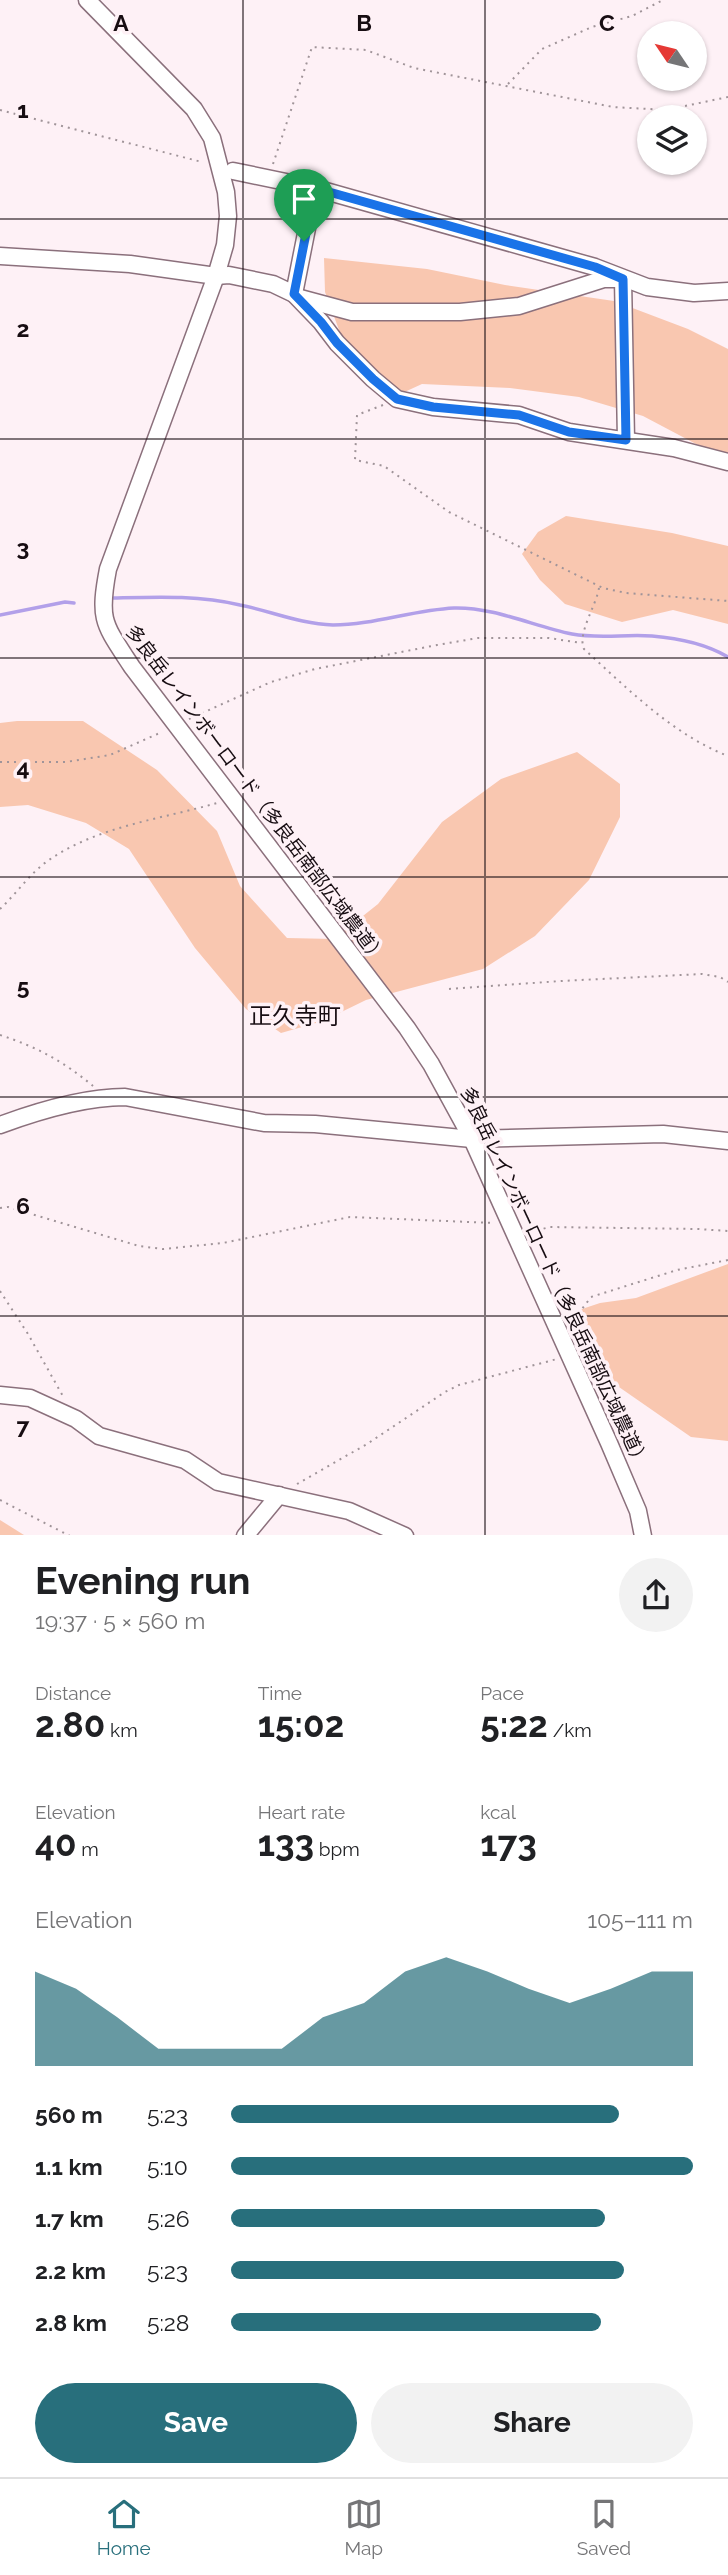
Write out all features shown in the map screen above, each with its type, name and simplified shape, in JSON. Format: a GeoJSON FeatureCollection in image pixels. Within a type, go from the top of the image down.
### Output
{"type":"FeatureCollection","features":[{"type":"Feature","properties":{"kind":"street","name":"多良岳レインボーロード（多良岳南部広域農道）"},"geometry":{"type":"LineString","coordinates":[[87,0],[194,109],[212,138],[226,192],[228,216],[225,245],[216,276],[108,569],[103,596],[103,616],[107,629],[231,799],[407,1028],[431,1064],[472,1139],[629,1491],[643,1535]]}},
{"type":"Feature","properties":{"kind":"street"},"geometry":{"type":"LineString","coordinates":[[233,171],[315,188],[595,267],[647,287],[694,293],[728,291]]}},
{"type":"Feature","properties":{"kind":"street"},"geometry":{"type":"LineString","coordinates":[[315,188],[297,296],[337,343],[397,399],[433,407],[519,415],[569,432],[674,448],[728,462]]}},
{"type":"Feature","properties":{"kind":"street"},"geometry":{"type":"LineString","coordinates":[[0,256],[130,264],[216,276],[229,275],[273,284],[297,296],[352,312],[460,312],[519,306],[604,279],[623,279]]}},
{"type":"Feature","properties":{"kind":"street"},"geometry":{"type":"LineString","coordinates":[[623,279],[626,440]]}},
{"type":"Feature","properties":{"kind":"street"},"geometry":{"type":"LineString","coordinates":[[0,1125],[23,1116],[106,1097],[125,1097],[264,1123],[315,1124],[472,1139],[663,1134],[728,1142]]}},
{"type":"Feature","properties":{"kind":"street"},"geometry":{"type":"LineString","coordinates":[[0,1395],[30,1398],[76,1419],[99,1436],[185,1460],[218,1482],[349,1511],[405,1535]]}},
{"type":"Feature","properties":{"kind":"street"},"geometry":{"type":"LineString","coordinates":[[245,1535],[279,1495]]}},
{"type":"Feature","properties":{"kind":"path"},"geometry":{"type":"LineString","coordinates":[[508,85],[542,49],[592,27],[632,16],[663,0]]}},
{"type":"Feature","properties":{"kind":"path"},"geometry":{"type":"LineString","coordinates":[[268,178],[312,47],[366,50],[414,68],[613,107],[666,110],[727,97],[728,101]]}},
{"type":"Feature","properties":{"kind":"path"},"geometry":{"type":"LineString","coordinates":[[0,110],[207,163]]}},
{"type":"Feature","properties":{"kind":"path"},"geometry":{"type":"LineString","coordinates":[[397,399],[357,415],[355,460],[384,466],[449,512],[599,587],[626,593],[728,601]]}},
{"type":"Feature","properties":{"kind":"path"},"geometry":{"type":"LineString","coordinates":[[599,587],[597,601],[583,632],[583,649],[682,733],[706,748],[728,756]]}},
{"type":"Feature","properties":{"kind":"path"},"geometry":{"type":"LineString","coordinates":[[0,762],[66,762],[110,755],[271,682],[315,669],[478,638],[550,638],[581,643]]}},
{"type":"Feature","properties":{"kind":"path"},"geometry":{"type":"LineString","coordinates":[[0,909],[49,860],[71,848],[116,829],[231,799]]}},
{"type":"Feature","properties":{"kind":"path"},"geometry":{"type":"LineString","coordinates":[[449,989],[702,974],[720,977],[728,982]]}},
{"type":"Feature","properties":{"kind":"path"},"geometry":{"type":"LineString","coordinates":[[0,1035],[29,1045],[66,1064],[106,1097]]}},
{"type":"Feature","properties":{"kind":"path"},"geometry":{"type":"LineString","coordinates":[[0,1208],[8,1207],[139,1246],[163,1249],[223,1242],[351,1217],[512,1230],[550,1227],[728,1231]]}},
{"type":"Feature","properties":{"kind":"path"},"geometry":{"type":"LineString","coordinates":[[560,1336],[591,1297],[677,1270],[728,1260]]}},
{"type":"Feature","properties":{"kind":"path"},"geometry":{"type":"LineString","coordinates":[[0,1291],[28,1334],[76,1419]]}},
{"type":"Feature","properties":{"kind":"path"},"geometry":{"type":"LineString","coordinates":[[279,1495],[367,1444],[459,1385],[569,1356]]}},
{"type":"Feature","properties":{"kind":"path"},"geometry":{"type":"LineString","coordinates":[[0,1500],[70,1535]]}},
{"type":"Feature","properties":{"kind":"shaded area"},"geometry":{"type":"Polygon","coordinates":[[[324,258],[427,269],[505,285],[614,301],[688,329],[728,349],[728,456],[696,444],[643,416],[579,397],[510,388],[422,384],[387,400],[342,338],[325,292],[324,258]]]}},
{"type":"Feature","properties":{"kind":"shaded area"},"geometry":{"type":"Polygon","coordinates":[[[566,516],[672,533],[728,546],[728,624],[673,610],[622,622],[565,604],[540,580],[522,554],[538,532],[566,516]]]}},
{"type":"Feature","properties":{"kind":"shaded area"},"geometry":{"type":"Polygon","coordinates":[[[83,721],[157,770],[217,831],[240,886],[287,938],[334,939],[378,904],[442,822],[501,779],[577,752],[620,784],[620,817],[589,880],[535,936],[483,969],[366,1000],[323,1021],[281,1033],[246,1009],[195,948],[129,849],[86,823],[28,805],[0,807],[0,723],[83,721]]]}},
{"type":"Feature","properties":{"kind":"shaded area"},"geometry":{"type":"Polygon","coordinates":[[[728,1264],[728,1441],[691,1437],[606,1378],[578,1352],[564,1315],[600,1303],[636,1298],[728,1264]]]}},
{"type":"Feature","properties":{"kind":"shaded area"},"geometry":{"type":"Polygon","coordinates":[[[0,1520],[24,1535],[0,1535],[0,1520]]]}},
{"type":"Feature","properties":{"kind":"waterway"},"geometry":{"type":"LineString","coordinates":[[113,598],[177,597],[208,600],[333,625],[363,623],[439,609],[469,609],[499,614],[572,634],[652,636],[681,640],[701,645],[728,657]]}},
{"type":"Feature","properties":{"kind":"waterway"},"geometry":{"type":"LineString","coordinates":[[0,615],[65,602],[74,603]]}},
{"type":"Feature","properties":{"kind":"district","name":"正久寺町"},"geometry":{"type":"Point","coordinates":[295,1016]}},
{"type":"Feature","properties":{"kind":"route"},"geometry":{"type":"LineString","coordinates":[[315,188],[595,267],[623,279],[626,440],[569,432],[519,415],[433,407],[397,399],[337,343],[294,294],[304,241],[315,188]]}}]}
